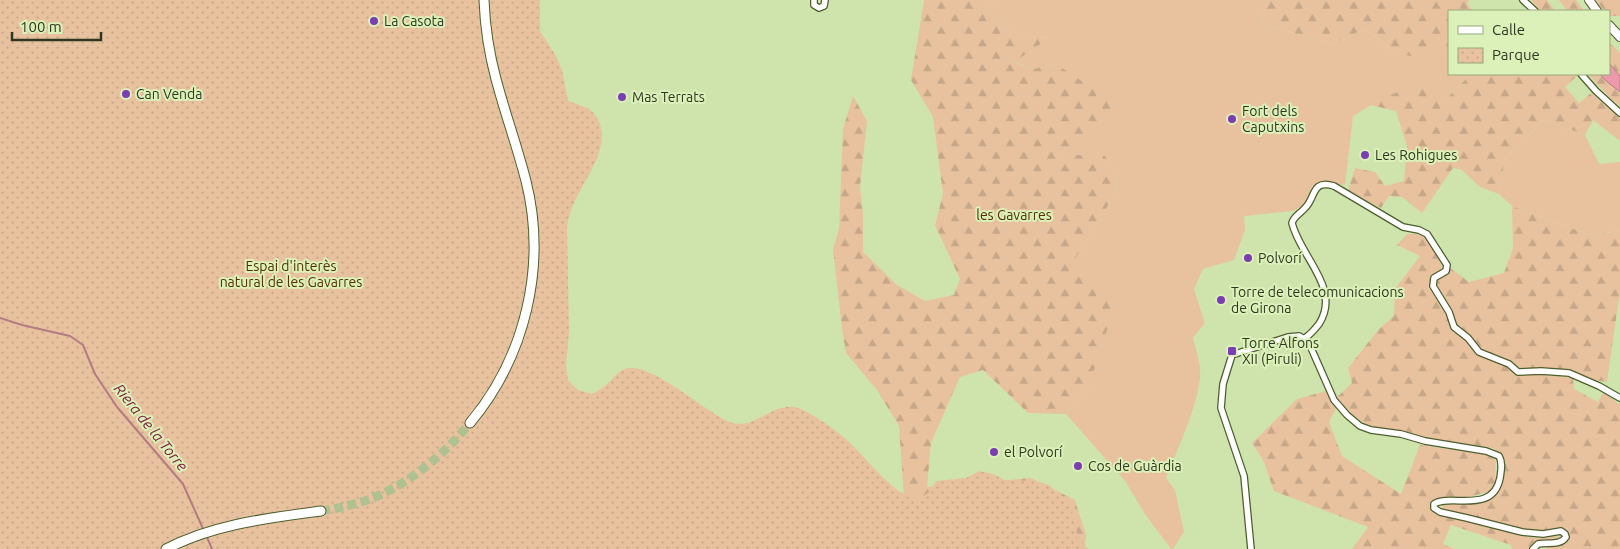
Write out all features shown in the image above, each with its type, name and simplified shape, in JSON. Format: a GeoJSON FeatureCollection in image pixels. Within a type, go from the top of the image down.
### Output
{"type":"FeatureCollection","features":[{"type":"Feature","properties":{"kind":"highway"},"geometry":{"type":"LineString","coordinates":[[470,422],[492,392],[516,346],[529,302],[533,267],[529,196],[494,70],[484,0]]}},
{"type":"Feature","properties":{"kind":"highway"},"geometry":{"type":"LineString","coordinates":[[166,549],[185,540],[226,527],[321,511]]}},
{"type":"Feature","properties":{"kind":"main road"},"geometry":{"type":"LineString","coordinates":[[1610,25],[1620,37]]}},
{"type":"Feature","properties":{"kind":"street"},"geometry":{"type":"LineString","coordinates":[[814,0],[814,5],[819,8],[824,6],[826,0]]}},
{"type":"Feature","properties":{"kind":"street"},"geometry":{"type":"LineString","coordinates":[[1524,0],[1534,10]]}},
{"type":"Feature","properties":{"kind":"street"},"geometry":{"type":"LineString","coordinates":[[1582,75],[1620,113]]}},
{"type":"Feature","properties":{"kind":"street"},"geometry":{"type":"LineString","coordinates":[[1305,338],[1324,316],[1326,295],[1323,285],[1295,234],[1292,223],[1294,217],[1308,206],[1315,189],[1326,184],[1334,186],[1403,227],[1419,230],[1427,234],[1447,264],[1446,271],[1434,278],[1433,286],[1449,312],[1454,327],[1468,338],[1479,352],[1509,364],[1518,372],[1541,371],[1571,374],[1599,386],[1620,398]]}},
{"type":"Feature","properties":{"kind":"street"},"geometry":{"type":"LineString","coordinates":[[1251,549],[1244,476],[1221,408],[1223,384],[1232,355],[1288,337],[1299,336],[1305,338],[1334,400],[1360,426],[1425,441],[1486,451],[1498,456],[1502,463],[1500,478],[1492,494],[1467,502],[1439,501],[1434,504],[1434,508],[1440,512],[1522,532],[1543,534],[1561,531],[1565,534],[1566,537],[1563,541],[1538,544],[1533,549]]}},
{"type":"Feature","properties":{"kind":"green space","name":"Espai d'interès natural de les Gavarres"},"geometry":{"type":"Polygon","coordinates":[[[0,0],[540,0],[540,31],[556,56],[562,70],[568,101],[593,112],[601,127],[602,139],[595,164],[576,200],[567,226],[569,332],[566,365],[568,380],[578,390],[592,394],[604,387],[622,370],[636,368],[664,380],[709,410],[733,423],[751,422],[776,410],[785,407],[795,407],[834,429],[892,486],[916,501],[928,493],[936,481],[966,478],[979,471],[993,474],[1005,480],[1034,481],[1049,485],[1070,507],[1076,523],[1077,538],[1088,549],[0,549],[0,0]]]}},
{"type":"Feature","properties":{"kind":"green space","name":"les Gavarres"},"geometry":{"type":"Polygon","coordinates":[[[924,0],[994,0],[983,10],[1019,35],[1049,38],[1014,62],[1033,69],[1056,64],[1117,104],[1059,155],[1104,155],[1116,172],[1117,191],[1075,259],[1116,302],[1090,383],[1066,414],[1028,413],[983,370],[960,377],[931,443],[927,487],[1031,478],[1075,500],[1086,535],[1085,549],[905,513],[899,426],[877,390],[846,353],[833,249],[839,229],[843,129],[853,96],[867,121],[860,187],[863,214],[863,252],[897,285],[925,301],[954,295],[960,279],[935,225],[943,194],[933,117],[911,80],[924,0]]]}},
{"type":"Feature","properties":{"kind":"green space"},"geometry":{"type":"Polygon","coordinates":[[[994,0],[1267,0],[1261,23],[1332,44],[1365,29],[1397,53],[1431,43],[1448,52],[1448,75],[1470,75],[1444,101],[1383,98],[1353,116],[1345,185],[1322,182],[1315,184],[1305,205],[1293,211],[1244,216],[1245,230],[1234,260],[1203,269],[1194,289],[1205,323],[1193,338],[1200,368],[1198,393],[1166,478],[1175,490],[1184,532],[1173,549],[1171,549],[1145,514],[1125,481],[1066,414],[1090,383],[1075,259],[1117,191],[1116,172],[1103,155],[1059,155],[1078,137],[1056,64],[1033,69],[1013,61],[1048,38],[1019,35],[983,10],[994,0]]]}},
{"type":"Feature","properties":{"kind":"green space"},"geometry":{"type":"Polygon","coordinates":[[[1267,0],[1469,0],[1467,4],[1472,10],[1448,10],[1448,52],[1431,44],[1419,58],[1397,53],[1365,29],[1332,44],[1261,23],[1267,0]]]}},
{"type":"Feature","properties":{"kind":"green space"},"geometry":{"type":"Polygon","coordinates":[[[1531,0],[1547,0],[1554,10],[1539,10],[1531,0]]]}},
{"type":"Feature","properties":{"kind":"green space"},"geometry":{"type":"Polygon","coordinates":[[[1559,0],[1576,0],[1583,10],[1566,10],[1559,0]]]}},
{"type":"Feature","properties":{"kind":"green space"},"geometry":{"type":"Polygon","coordinates":[[[1596,0],[1620,0],[1620,16],[1610,16],[1610,10],[1603,10],[1596,0]]]}},
{"type":"Feature","properties":{"kind":"green space"},"geometry":{"type":"Polygon","coordinates":[[[1610,43],[1620,53],[1620,76],[1610,64],[1610,43]]]}},
{"type":"Feature","properties":{"kind":"green space"},"geometry":{"type":"Polygon","coordinates":[[[1470,75],[1576,75],[1565,87],[1579,103],[1591,93],[1620,118],[1620,141],[1593,120],[1585,135],[1544,120],[1505,158],[1499,194],[1480,187],[1462,170],[1453,168],[1422,213],[1402,197],[1389,196],[1381,208],[1348,191],[1355,168],[1375,172],[1385,186],[1404,181],[1407,146],[1396,111],[1370,105],[1429,79],[1444,101],[1470,75]]]}},
{"type":"Feature","properties":{"kind":"green space"},"geometry":{"type":"Polygon","coordinates":[[[1589,75],[1601,75],[1620,92],[1620,106],[1589,75]]]}},
{"type":"Feature","properties":{"kind":"green space"},"geometry":{"type":"Polygon","coordinates":[[[1544,120],[1585,135],[1599,164],[1620,162],[1620,230],[1592,236],[1512,206],[1499,194],[1505,158],[1544,120]]]}},
{"type":"Feature","properties":{"kind":"green space"},"geometry":{"type":"Polygon","coordinates":[[[1512,206],[1592,236],[1620,230],[1620,291],[1607,382],[1586,379],[1568,372],[1522,368],[1480,350],[1473,339],[1456,327],[1453,314],[1436,288],[1435,282],[1450,268],[1469,282],[1504,273],[1513,248],[1512,206]]]}},
{"type":"Feature","properties":{"kind":"green space"},"geometry":{"type":"Polygon","coordinates":[[[1407,234],[1417,234],[1424,237],[1437,255],[1442,269],[1429,282],[1448,314],[1452,329],[1468,342],[1478,355],[1510,367],[1513,374],[1538,374],[1573,378],[1574,389],[1598,402],[1604,391],[1620,405],[1620,549],[1547,549],[1547,546],[1555,546],[1566,541],[1568,534],[1563,527],[1545,532],[1525,530],[1442,509],[1443,504],[1481,501],[1490,498],[1497,492],[1503,471],[1503,455],[1492,448],[1369,427],[1347,411],[1337,397],[1352,383],[1348,368],[1379,329],[1394,316],[1395,289],[1420,256],[1397,245],[1407,234]]]}},
{"type":"Feature","properties":{"kind":"green space"},"geometry":{"type":"Polygon","coordinates":[[[1326,391],[1336,408],[1329,422],[1342,456],[1401,494],[1420,445],[1485,454],[1496,458],[1495,483],[1491,491],[1461,499],[1446,497],[1433,500],[1431,508],[1433,512],[1535,538],[1559,536],[1556,540],[1534,542],[1531,549],[1512,549],[1511,545],[1451,525],[1443,544],[1455,549],[1352,549],[1368,527],[1274,491],[1263,460],[1252,443],[1297,399],[1326,391]]]}},
{"type":"Feature","properties":{"kind":"shaded area"},"geometry":{"type":"Polygon","coordinates":[[[1610,64],[1620,76],[1620,92],[1601,75],[1610,75],[1610,64]]]}},
{"type":"Feature","properties":{"kind":"waterway","name":"Riera de la Torre"},"geometry":{"type":"LineString","coordinates":[[0,318],[70,336],[83,345],[95,374],[117,407],[183,484],[204,531]]}},
{"type":"Feature","properties":{"kind":"waterway","name":"Riera de la Torre"},"geometry":{"type":"LineString","coordinates":[[206,535],[212,549]]}},
{"type":"Feature","properties":{"kind":"tunnel"},"geometry":{"type":"LineString","coordinates":[[321,511],[364,501],[384,493],[412,477],[449,446],[470,423]]}},
{"type":"Feature","properties":{"kind":"place","name":"La Casota"},"geometry":{"type":"Point","coordinates":[374,21]}},
{"type":"Feature","properties":{"kind":"place","name":"Can Venda"},"geometry":{"type":"Point","coordinates":[126,94]}},
{"type":"Feature","properties":{"kind":"place","name":"Mas Terrats"},"geometry":{"type":"Point","coordinates":[622,97]}},
{"type":"Feature","properties":{"kind":"place","name":"Fort dels Caputxins"},"geometry":{"type":"Point","coordinates":[1232,119]}},
{"type":"Feature","properties":{"kind":"place","name":"Les Rohigues"},"geometry":{"type":"Point","coordinates":[1365,155]}},
{"type":"Feature","properties":{"kind":"place","name":"Polvorí"},"geometry":{"type":"Point","coordinates":[1248,258]}},
{"type":"Feature","properties":{"kind":"place","name":"Torre de telecomunicacions de Girona"},"geometry":{"type":"Point","coordinates":[1221,300]}},
{"type":"Feature","properties":{"kind":"place","name":"Torre Alfons XII (Piruli)"},"geometry":{"type":"Point","coordinates":[1232,351]}},
{"type":"Feature","properties":{"kind":"place","name":"el Polvorí"},"geometry":{"type":"Point","coordinates":[994,452]}},
{"type":"Feature","properties":{"kind":"place","name":"Cos de Guàrdia"},"geometry":{"type":"Point","coordinates":[1078,466]}}]}
